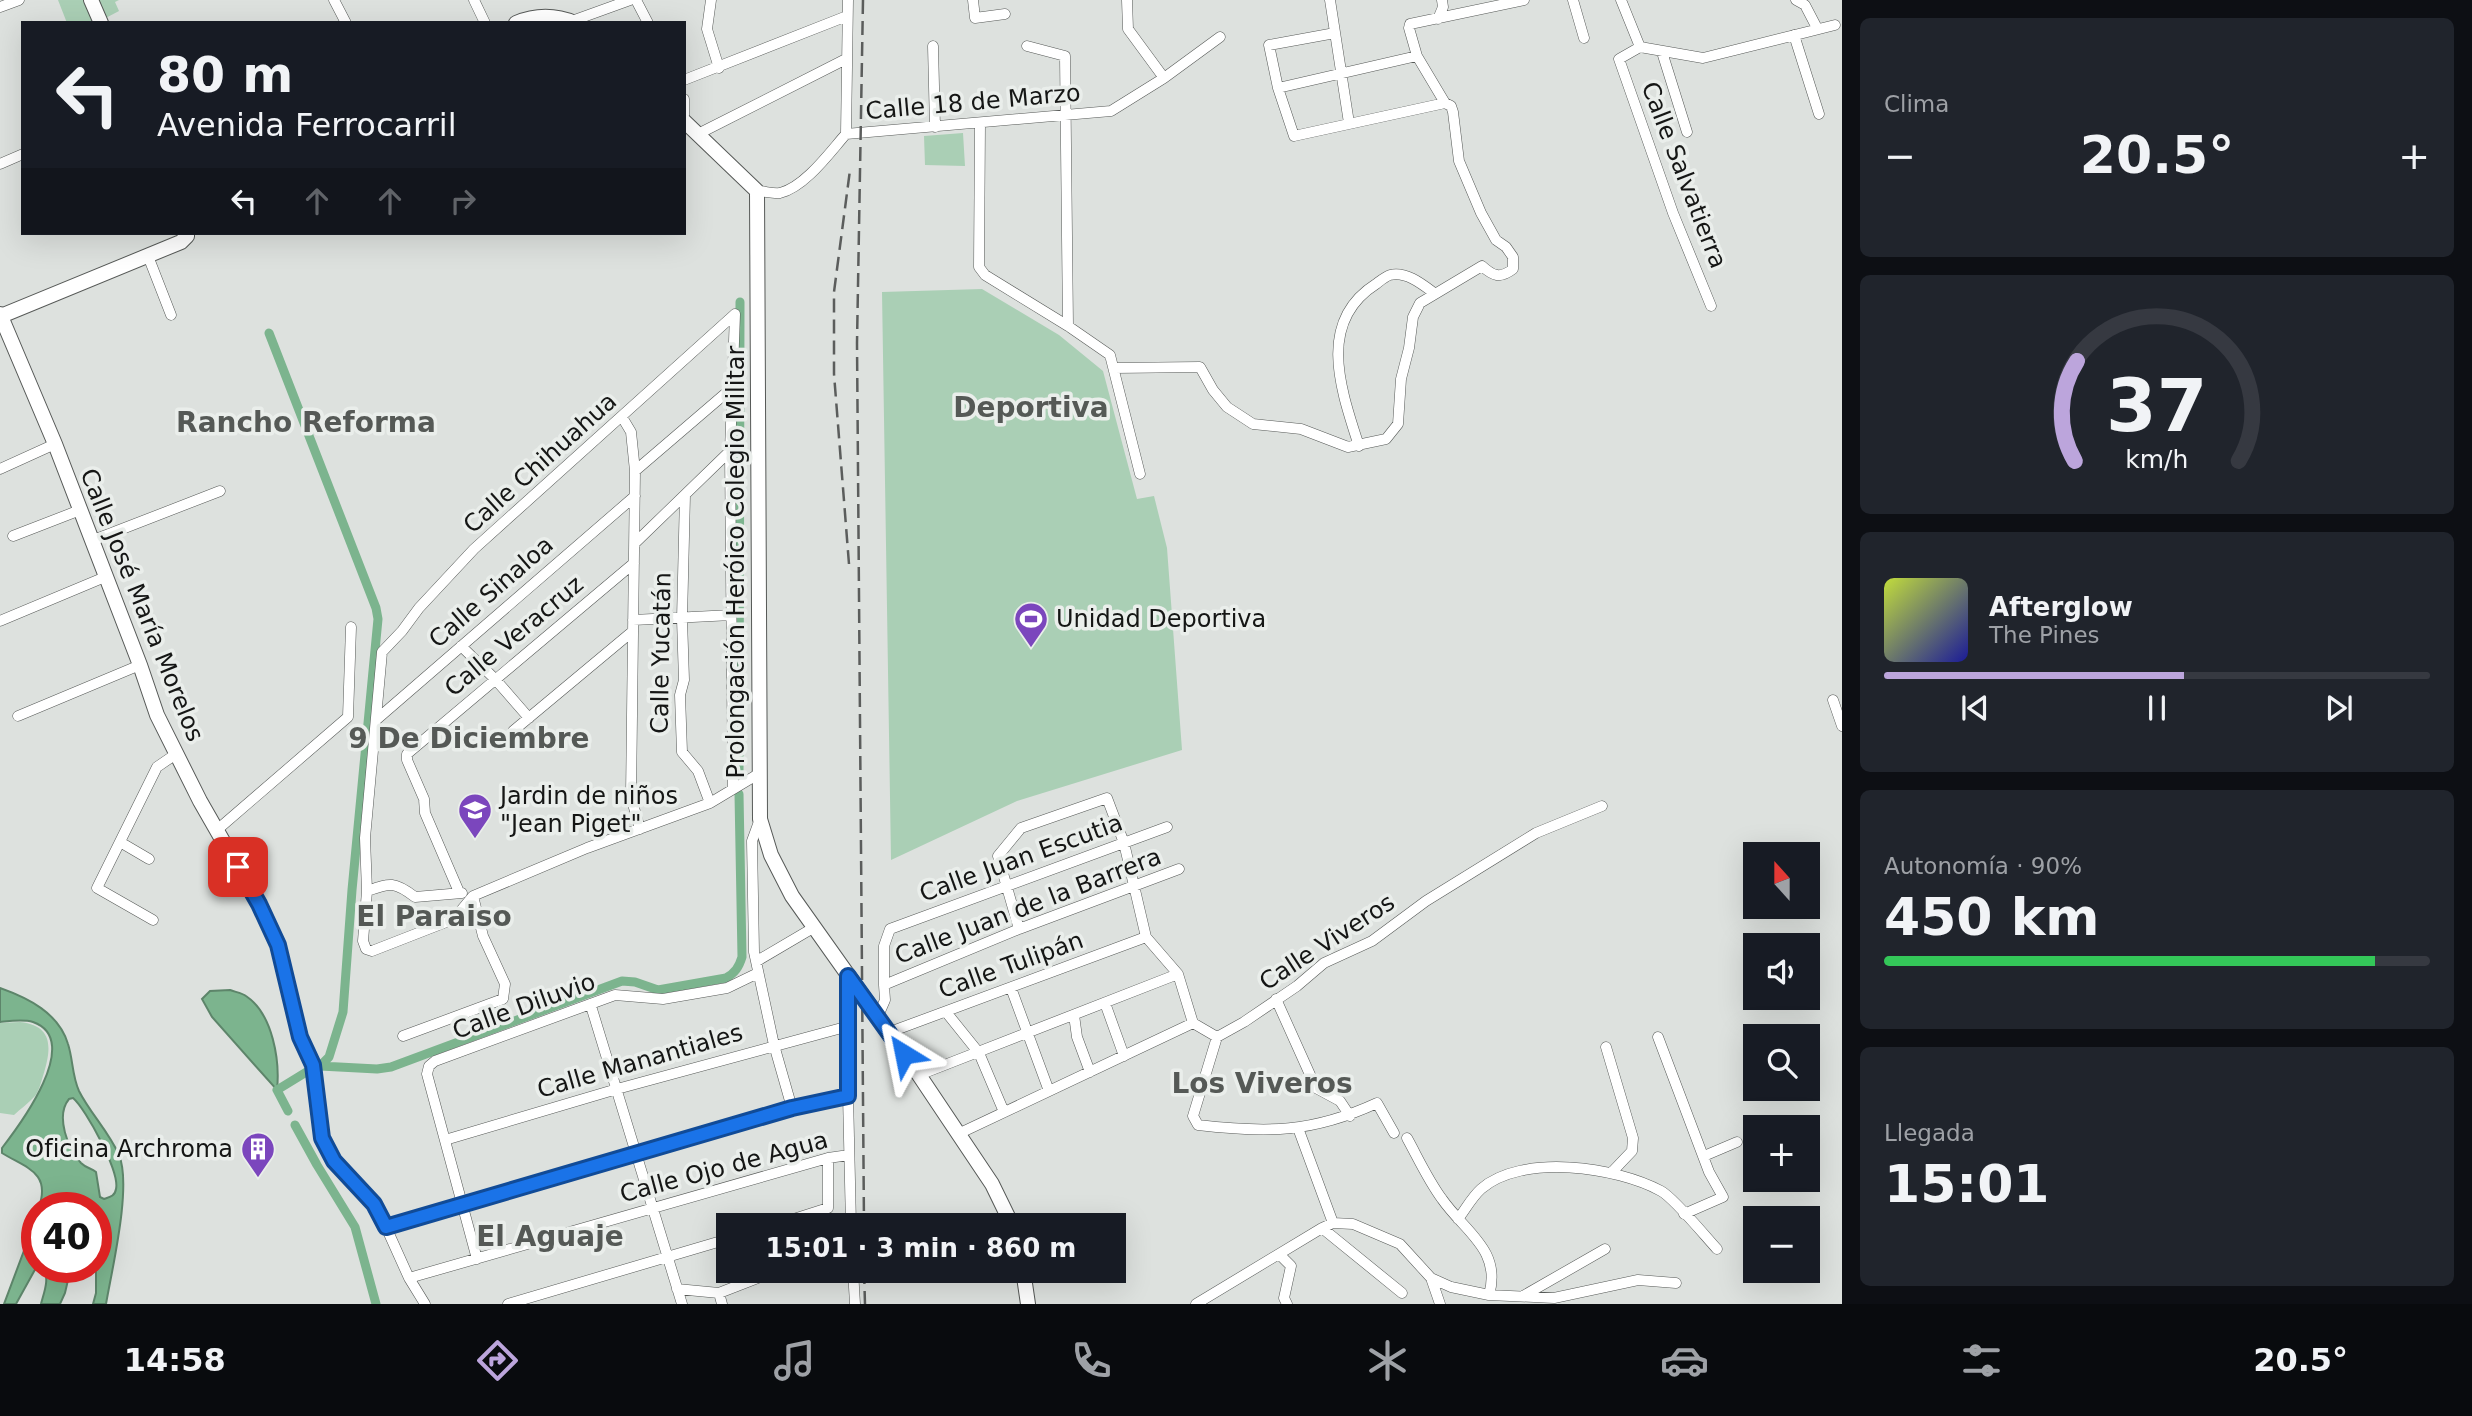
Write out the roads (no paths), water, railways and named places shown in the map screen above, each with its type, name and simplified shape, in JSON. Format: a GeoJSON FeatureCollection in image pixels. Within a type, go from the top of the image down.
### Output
{"type":"FeatureCollection","features":[{"type":"Feature","properties":{"kind":"street"},"geometry":{"type":"LineString","coordinates":[[0,7],[19,0]]}},
{"type":"Feature","properties":{"kind":"street"},"geometry":{"type":"LineString","coordinates":[[91,0],[100,21]]}},
{"type":"Feature","properties":{"kind":"street"},"geometry":{"type":"LineString","coordinates":[[334,0],[345,21]]}},
{"type":"Feature","properties":{"kind":"street"},"geometry":{"type":"LineString","coordinates":[[474,0],[484,21]]}},
{"type":"Feature","properties":{"kind":"street"},"geometry":{"type":"LineString","coordinates":[[576,21],[630,0]]}},
{"type":"Feature","properties":{"kind":"street"},"geometry":{"type":"LineString","coordinates":[[636,0],[647,21]]}},
{"type":"Feature","properties":{"kind":"street"},"geometry":{"type":"LineString","coordinates":[[711,0],[707,29],[719,68]]}},
{"type":"Feature","properties":{"kind":"street"},"geometry":{"type":"LineString","coordinates":[[846,134],[848,0]]}},
{"type":"Feature","properties":{"kind":"street"},"geometry":{"type":"LineString","coordinates":[[973,0],[975,18],[1005,14]]}},
{"type":"Feature","properties":{"kind":"street"},"geometry":{"type":"LineString","coordinates":[[1127,0],[1128,29],[1164,78]]}},
{"type":"Feature","properties":{"kind":"street"},"geometry":{"type":"LineString","coordinates":[[1330,0],[1349,123]]}},
{"type":"Feature","properties":{"kind":"street"},"geometry":{"type":"LineString","coordinates":[[1438,19],[1443,7],[1442,0]]}},
{"type":"Feature","properties":{"kind":"street"},"geometry":{"type":"LineString","coordinates":[[1114,368],[1200,367],[1227,407],[1253,424],[1301,429],[1348,447],[1386,439],[1398,424],[1401,379],[1413,317],[1420,303],[1482,266],[1493,275],[1504,276],[1513,269],[1513,257],[1506,247],[1496,240],[1481,214],[1459,161],[1451,106],[1445,103],[1417,56],[1410,24],[1414,21],[1438,19],[1524,0]]}},
{"type":"Feature","properties":{"kind":"street"},"geometry":{"type":"LineString","coordinates":[[1573,0],[1584,38]]}},
{"type":"Feature","properties":{"kind":"street"},"geometry":{"type":"LineString","coordinates":[[1621,0],[1626,18],[1640,47],[1703,58],[1835,24]]}},
{"type":"Feature","properties":{"kind":"street"},"geometry":{"type":"LineString","coordinates":[[1796,0],[1805,5],[1817,28]]}},
{"type":"Feature","properties":{"kind":"street"},"geometry":{"type":"LineString","coordinates":[[520,21],[552,16],[570,21]]}},
{"type":"Feature","properties":{"kind":"street"},"geometry":{"type":"LineString","coordinates":[[686,79],[847,16]]}},
{"type":"Feature","properties":{"kind":"street"},"geometry":{"type":"LineString","coordinates":[[1335,33],[1269,45],[1278,88],[1294,135],[1445,103]]}},
{"type":"Feature","properties":{"kind":"street"},"geometry":{"type":"LineString","coordinates":[[1794,35],[1819,114]]}},
{"type":"Feature","properties":{"kind":"street","name":"Calle 18 de Marzo"},"geometry":{"type":"LineString","coordinates":[[757,191],[779,193],[798,183],[816,168],[846,134],[1111,111],[1164,78],[1220,37]]}},
{"type":"Feature","properties":{"kind":"street"},"geometry":{"type":"LineString","coordinates":[[933,46],[936,127]]}},
{"type":"Feature","properties":{"kind":"street"},"geometry":{"type":"LineString","coordinates":[[1027,46],[1065,56],[1068,326]]}},
{"type":"Feature","properties":{"kind":"street","name":"Calle Salvatierra"},"geometry":{"type":"LineString","coordinates":[[1640,47],[1619,59],[1673,213],[1711,306]]}},
{"type":"Feature","properties":{"kind":"street"},"geometry":{"type":"LineString","coordinates":[[1662,52],[1687,132]]}},
{"type":"Feature","properties":{"kind":"street"},"geometry":{"type":"LineString","coordinates":[[1278,88],[1417,56]]}},
{"type":"Feature","properties":{"kind":"street"},"geometry":{"type":"LineString","coordinates":[[698,134],[846,59]]}},
{"type":"Feature","properties":{"kind":"street"},"geometry":{"type":"LineString","coordinates":[[686,123],[757,191]]}},
{"type":"Feature","properties":{"kind":"street"},"geometry":{"type":"LineString","coordinates":[[980,123],[979,267],[985,275],[1110,355],[1140,474]]}},
{"type":"Feature","properties":{"kind":"street"},"geometry":{"type":"LineString","coordinates":[[0,164],[21,155]]}},
{"type":"Feature","properties":{"kind":"street","name":"Prolongación Heróico Colegio Militar"},"geometry":{"type":"LineString","coordinates":[[757,191],[760,819],[771,855],[792,896],[890,1032],[992,1184],[1006,1213]]}},
{"type":"Feature","properties":{"kind":"street"},"geometry":{"type":"LineString","coordinates":[[0,315],[181,242],[187,235]]}},
{"type":"Feature","properties":{"kind":"street"},"geometry":{"type":"LineString","coordinates":[[148,256],[171,316]]}},
{"type":"Feature","properties":{"kind":"street"},"geometry":{"type":"LineString","coordinates":[[1359,446],[1349,417],[1338,367],[1338,337],[1346,314],[1362,293],[1390,275],[1406,276],[1434,293]]}},
{"type":"Feature","properties":{"kind":"street","name":"Calle Chihuahua"},"geometry":{"type":"LineString","coordinates":[[376,720],[382,652],[419,608],[474,549],[735,314],[733,387]]}},
{"type":"Feature","properties":{"kind":"street","name":"Calle José María Morelos"},"geometry":{"type":"LineString","coordinates":[[0,315],[55,444],[157,715],[259,904],[278,945],[300,1037],[313,1065],[322,1138],[334,1161],[374,1204],[386,1227]]}},
{"type":"Feature","properties":{"kind":"street"},"geometry":{"type":"LineString","coordinates":[[733,387],[730,450],[733,788]]}},
{"type":"Feature","properties":{"kind":"street"},"geometry":{"type":"LineString","coordinates":[[635,471],[733,387]]}},
{"type":"Feature","properties":{"kind":"street"},"geometry":{"type":"LineString","coordinates":[[622,417],[631,432],[635,471],[631,797],[640,829]]}},
{"type":"Feature","properties":{"kind":"street"},"geometry":{"type":"LineString","coordinates":[[0,469],[55,444]]}},
{"type":"Feature","properties":{"kind":"street"},"geometry":{"type":"LineString","coordinates":[[634,544],[730,450]]}},
{"type":"Feature","properties":{"kind":"street"},"geometry":{"type":"LineString","coordinates":[[91,541],[220,491]]}},
{"type":"Feature","properties":{"kind":"street","name":"Calle Yucatán"},"geometry":{"type":"LineString","coordinates":[[685,495],[682,619],[684,680],[680,695],[682,752],[698,771],[710,803]]}},
{"type":"Feature","properties":{"kind":"street","name":"Calle Sinaloa"},"geometry":{"type":"LineString","coordinates":[[376,720],[635,496]]}},
{"type":"Feature","properties":{"kind":"street"},"geometry":{"type":"LineString","coordinates":[[13,536],[80,510]]}},
{"type":"Feature","properties":{"kind":"street","name":"Calle Veracruz"},"geometry":{"type":"LineString","coordinates":[[459,892],[425,813],[424,799],[407,760],[407,754],[634,563]]}},
{"type":"Feature","properties":{"kind":"street"},"geometry":{"type":"LineString","coordinates":[[0,621],[105,577]]}},
{"type":"Feature","properties":{"kind":"street"},"geometry":{"type":"LineString","coordinates":[[513,731],[633,625],[732,615]]}},
{"type":"Feature","properties":{"kind":"street"},"geometry":{"type":"LineString","coordinates":[[217,830],[348,717],[351,627]]}},
{"type":"Feature","properties":{"kind":"street"},"geometry":{"type":"LineString","coordinates":[[461,646],[529,718]]}},
{"type":"Feature","properties":{"kind":"street"},"geometry":{"type":"LineString","coordinates":[[18,716],[140,664]]}},
{"type":"Feature","properties":{"kind":"street"},"geometry":{"type":"LineString","coordinates":[[1833,700],[1842,726]]}},
{"type":"Feature","properties":{"kind":"street"},"geometry":{"type":"LineString","coordinates":[[376,720],[365,838],[367,891],[363,942],[366,949],[372,951],[454,919],[473,896],[710,803],[760,773]]}},
{"type":"Feature","properties":{"kind":"street"},"geometry":{"type":"LineString","coordinates":[[153,920],[97,888],[157,767],[176,754]]}},
{"type":"Feature","properties":{"kind":"street"},"geometry":{"type":"LineString","coordinates":[[1019,929],[998,856],[1021,828],[1107,798],[1136,885],[1146,937],[1178,974],[1193,1023],[1217,1037],[1193,1116],[1198,1125],[1248,1131],[1298,1128],[1350,1116],[1377,1103],[1394,1133]]}},
{"type":"Feature","properties":{"kind":"street","name":"Calle Viveros"},"geometry":{"type":"LineString","coordinates":[[1217,1037],[1297,986],[1324,963],[1372,941],[1426,901],[1536,833],[1602,806]]}},
{"type":"Feature","properties":{"kind":"street"},"geometry":{"type":"LineString","coordinates":[[760,819],[752,841],[754,952],[774,1045],[792,1108]]}},
{"type":"Feature","properties":{"kind":"street","name":"Calle Juan Escutia"},"geometry":{"type":"LineString","coordinates":[[884,985],[884,946],[890,929],[1167,827]]}},
{"type":"Feature","properties":{"kind":"street"},"geometry":{"type":"LineString","coordinates":[[120,842],[149,859]]}},
{"type":"Feature","properties":{"kind":"street","name":"Calle Juan de la Barrera"},"geometry":{"type":"LineString","coordinates":[[878,1016],[885,1000],[884,985],[1019,929],[1179,869]]}},
{"type":"Feature","properties":{"kind":"street"},"geometry":{"type":"LineString","coordinates":[[367,891],[391,883],[415,897],[459,892],[473,896]]}},
{"type":"Feature","properties":{"kind":"street"},"geometry":{"type":"LineString","coordinates":[[403,1036],[503,999],[505,984],[483,936],[473,896]]}},
{"type":"Feature","properties":{"kind":"street"},"geometry":{"type":"LineString","coordinates":[[757,961],[813,928]]}},
{"type":"Feature","properties":{"kind":"street","name":"Calle Tulipán"},"geometry":{"type":"LineString","coordinates":[[890,1032],[1146,937]]}},
{"type":"Feature","properties":{"kind":"street","name":"Calle Diluvio"},"geometry":{"type":"LineString","coordinates":[[445,1140],[427,1074],[429,1066],[435,1061],[615,995],[663,999],[727,988],[758,973]]}},
{"type":"Feature","properties":{"kind":"street"},"geometry":{"type":"LineString","coordinates":[[919,1076],[1178,974]]}},
{"type":"Feature","properties":{"kind":"street"},"geometry":{"type":"LineString","coordinates":[[848,976],[851,1213]]}},
{"type":"Feature","properties":{"kind":"street"},"geometry":{"type":"LineString","coordinates":[[1011,988],[1049,1091]]}},
{"type":"Feature","properties":{"kind":"street"},"geometry":{"type":"LineString","coordinates":[[1276,999],[1316,1087],[1340,1101],[1350,1116]]}},
{"type":"Feature","properties":{"kind":"street"},"geometry":{"type":"LineString","coordinates":[[1105,1003],[1124,1056]]}},
{"type":"Feature","properties":{"kind":"street"},"geometry":{"type":"LineString","coordinates":[[591,1006],[681,1304]]}},
{"type":"Feature","properties":{"kind":"street"},"geometry":{"type":"LineString","coordinates":[[946,1012],[979,1054],[1004,1112]]}},
{"type":"Feature","properties":{"kind":"street"},"geometry":{"type":"LineString","coordinates":[[1074,1015],[1077,1037],[1090,1072]]}},
{"type":"Feature","properties":{"kind":"street"},"geometry":{"type":"LineString","coordinates":[[958,1134],[1193,1023]]}},
{"type":"Feature","properties":{"kind":"street","name":"Calle Manantiales"},"geometry":{"type":"LineString","coordinates":[[445,1140],[617,1089],[849,1026]]}},
{"type":"Feature","properties":{"kind":"street"},"geometry":{"type":"LineString","coordinates":[[1658,1037],[1709,1172],[1723,1197],[1684,1214]]}},
{"type":"Feature","properties":{"kind":"street"},"geometry":{"type":"LineString","coordinates":[[1606,1047],[1633,1138],[1632,1151],[1612,1172]]}},
{"type":"Feature","properties":{"kind":"street"},"geometry":{"type":"LineString","coordinates":[[425,1304],[409,1278],[386,1227],[792,1108],[848,1096]]}},
{"type":"Feature","properties":{"kind":"street"},"geometry":{"type":"LineString","coordinates":[[1298,1128],[1334,1223]]}},
{"type":"Feature","properties":{"kind":"street"},"geometry":{"type":"LineString","coordinates":[[1407,1138],[1441,1198],[1487,1252],[1493,1272],[1489,1295]]}},
{"type":"Feature","properties":{"kind":"street"},"geometry":{"type":"LineString","coordinates":[[445,1140],[477,1259]]}},
{"type":"Feature","properties":{"kind":"street"},"geometry":{"type":"LineString","coordinates":[[1704,1156],[1737,1142]]}},
{"type":"Feature","properties":{"kind":"street","name":"Calle Ojo de Agua"},"geometry":{"type":"LineString","coordinates":[[409,1278],[828,1158],[849,1155]]}},
{"type":"Feature","properties":{"kind":"street"},"geometry":{"type":"LineString","coordinates":[[812,1213],[828,1208],[828,1158]]}},
{"type":"Feature","properties":{"kind":"street"},"geometry":{"type":"LineString","coordinates":[[1458,1219],[1481,1189],[1506,1176],[1542,1167],[1575,1167],[1612,1172],[1664,1192],[1717,1250]]}},
{"type":"Feature","properties":{"kind":"street"},"geometry":{"type":"LineString","coordinates":[[1196,1304],[1334,1223],[1353,1224],[1399,1244],[1431,1278],[1451,1287],[1489,1295],[1553,1298],[1637,1280],[1676,1283]]}},
{"type":"Feature","properties":{"kind":"street"},"geometry":{"type":"LineString","coordinates":[[1322,1228],[1402,1293]]}},
{"type":"Feature","properties":{"kind":"street"},"geometry":{"type":"LineString","coordinates":[[508,1304],[716,1243]]}},
{"type":"Feature","properties":{"kind":"street"},"geometry":{"type":"LineString","coordinates":[[1523,1296],[1605,1249]]}},
{"type":"Feature","properties":{"kind":"street"},"geometry":{"type":"LineString","coordinates":[[1280,1255],[1291,1266],[1284,1298],[1287,1304]]}},
{"type":"Feature","properties":{"kind":"street"},"geometry":{"type":"LineString","coordinates":[[1431,1278],[1440,1304]]}},
{"type":"Feature","properties":{"kind":"street"},"geometry":{"type":"LineString","coordinates":[[677,1289],[721,1298],[749,1283]]}},
{"type":"Feature","properties":{"kind":"street"},"geometry":{"type":"LineString","coordinates":[[854,1283],[855,1304]]}},
{"type":"Feature","properties":{"kind":"street"},"geometry":{"type":"LineString","coordinates":[[1025,1283],[1028,1304]]}},
{"type":"Feature","properties":{"kind":"waterway"},"geometry":{"type":"LineString","coordinates":[[739,781],[740,302]]}},
{"type":"Feature","properties":{"kind":"waterway"},"geometry":{"type":"LineString","coordinates":[[269,333],[378,619],[343,1012],[329,1057],[320,1066]]}},
{"type":"Feature","properties":{"kind":"waterway"},"geometry":{"type":"LineString","coordinates":[[320,1066],[377,1069],[391,1067],[622,981],[635,982],[658,990],[726,978],[740,964],[742,957],[739,794]]}},
{"type":"Feature","properties":{"kind":"waterway"},"geometry":{"type":"LineString","coordinates":[[288,1111],[277,1090],[308,1071]]}},
{"type":"Feature","properties":{"kind":"waterway"},"geometry":{"type":"LineString","coordinates":[[295,1125],[355,1227],[376,1304]]}},
{"type":"Feature","properties":{"kind":"railway"},"geometry":{"type":"LineString","coordinates":[[863,0],[857,343],[864,1213]]}},
{"type":"Feature","properties":{"kind":"railway"},"geometry":{"type":"LineString","coordinates":[[849,564],[834,374],[834,292],[850,170]]}},
{"type":"Feature","properties":{"kind":"railway"},"geometry":{"type":"LineString","coordinates":[[864,1283],[865,1304]]}},
{"type":"Feature","properties":{"kind":"place","name":"Unidad Deportiva"},"geometry":{"type":"Point","coordinates":[1031,649]}},
{"type":"Feature","properties":{"kind":"place","name":"Jardin de niños \"Jean Piget\""},"geometry":{"type":"Point","coordinates":[475,840]}},
{"type":"Feature","properties":{"kind":"place","name":"Oficina Archroma"},"geometry":{"type":"Point","coordinates":[258,1179]}},
{"type":"Feature","properties":{"kind":"district","name":"Deportiva"},"geometry":{"type":"Point","coordinates":[1031,407]}},
{"type":"Feature","properties":{"kind":"district","name":"Rancho Reforma"},"geometry":{"type":"Point","coordinates":[306,422]}},
{"type":"Feature","properties":{"kind":"district","name":"9 De Diciembre"},"geometry":{"type":"Point","coordinates":[469,738]}},
{"type":"Feature","properties":{"kind":"district","name":"El Paraiso"},"geometry":{"type":"Point","coordinates":[434,916]}},
{"type":"Feature","properties":{"kind":"district","name":"Los Viveros"},"geometry":{"type":"Point","coordinates":[1262,1083]}},
{"type":"Feature","properties":{"kind":"district","name":"El Aguaje"},"geometry":{"type":"Point","coordinates":[550,1236]}}]}
